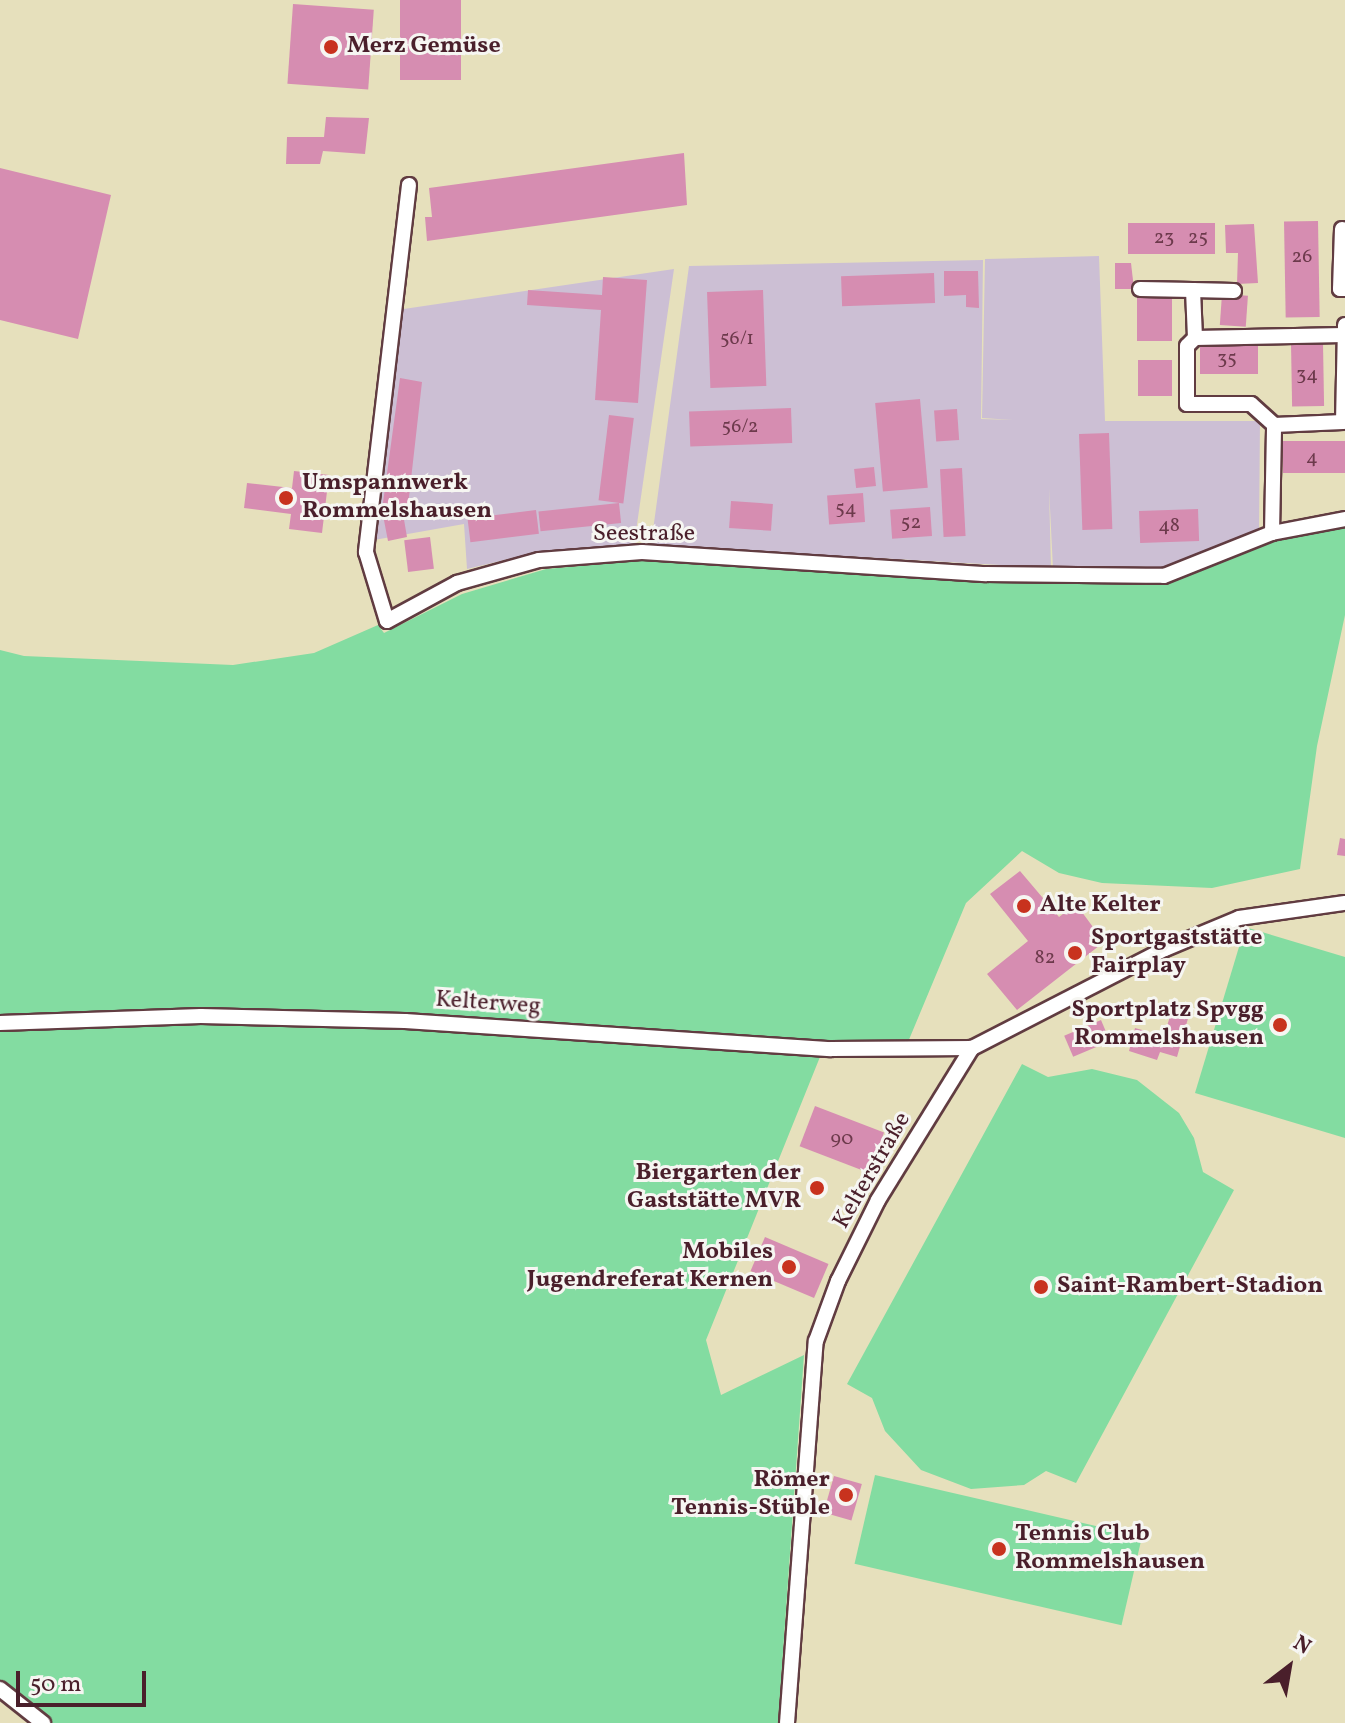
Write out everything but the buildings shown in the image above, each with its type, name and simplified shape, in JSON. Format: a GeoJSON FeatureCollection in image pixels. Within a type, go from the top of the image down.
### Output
{"type":"FeatureCollection","features":[{"type":"Feature","properties":{"kind":"street","name":"Seestraße"},"geometry":{"type":"LineString","coordinates":[[409,185],[366,552],[387,621],[457,583],[539,560],[642,552],[986,574],[1164,576],[1272,533],[1345,519]]}},
{"type":"Feature","properties":{"kind":"street"},"geometry":{"type":"LineString","coordinates":[[1342,229],[1340,289],[1345,289]]}},
{"type":"Feature","properties":{"kind":"street"},"geometry":{"type":"LineString","coordinates":[[1140,289],[1234,291]]}},
{"type":"Feature","properties":{"kind":"street"},"geometry":{"type":"LineString","coordinates":[[1193,290],[1195,338]]}},
{"type":"Feature","properties":{"kind":"street"},"geometry":{"type":"LineString","coordinates":[[1344,335],[1195,338],[1187,346],[1187,404],[1251,404],[1274,425],[1344,422],[1345,325]]}},
{"type":"Feature","properties":{"kind":"street"},"geometry":{"type":"LineString","coordinates":[[1272,533],[1274,425]]}},
{"type":"Feature","properties":{"kind":"street"},"geometry":{"type":"LineString","coordinates":[[972,1048],[1165,949],[1239,918],[1345,903]]}},
{"type":"Feature","properties":{"kind":"street","name":"Kelterweg"},"geometry":{"type":"LineString","coordinates":[[0,1023],[201,1016],[389,1020],[831,1049],[972,1048]]}},
{"type":"Feature","properties":{"kind":"street","name":"Kelterstraße"},"geometry":{"type":"LineString","coordinates":[[787,1723],[816,1341],[878,1200],[972,1048]]}},
{"type":"Feature","properties":{"kind":"street"},"geometry":{"type":"LineString","coordinates":[[0,1689],[43,1723]]}},
{"type":"Feature","properties":{"kind":"shaded area"},"geometry":{"type":"Polygon","coordinates":[[[1099,256],[1105,421],[1260,421],[1259,533],[1165,570],[1053,569],[1049,488],[1051,568],[651,545],[689,266],[983,260],[981,419],[1013,420],[982,418],[985,259],[1099,256]]]}},
{"type":"Feature","properties":{"kind":"shaded area"},"geometry":{"type":"Polygon","coordinates":[[[674,269],[634,545],[539,552],[467,569],[464,524],[374,540],[397,310],[674,269]]]}},
{"type":"Feature","properties":{"kind":"green space"},"geometry":{"type":"Polygon","coordinates":[[[1345,524],[1345,615],[1317,746],[1300,869],[1212,888],[1102,883],[1059,873],[1022,851],[966,903],[908,1042],[826,1042],[706,1340],[721,1395],[804,1355],[778,1723],[46,1723],[0,1684],[0,650],[24,656],[233,665],[314,653],[378,625],[384,633],[462,594],[546,569],[647,560],[986,578],[1164,582],[1274,541],[1345,524]]]}},
{"type":"Feature","properties":{"kind":"green space","name":"Sportplatz Spvgg Rommelshausen"},"geometry":{"type":"Polygon","coordinates":[[[1245,927],[1345,957],[1345,1138],[1195,1093],[1245,927]]]}},
{"type":"Feature","properties":{"kind":"green space","name":"Saint-Rambert-Stadion"},"geometry":{"type":"Polygon","coordinates":[[[1022,1064],[1048,1077],[1092,1069],[1137,1080],[1179,1113],[1194,1138],[1203,1172],[1234,1190],[1076,1483],[1046,1471],[1024,1485],[971,1489],[921,1470],[885,1431],[872,1398],[847,1384],[1022,1064]]]}},
{"type":"Feature","properties":{"kind":"green space","name":"Tennis Club Rommelshausen"},"geometry":{"type":"Polygon","coordinates":[[[875,1475],[1142,1537],[1122,1625],[855,1564],[875,1475]]]}},
{"type":"Feature","properties":{"kind":"place","name":"Merz Gemüse"},"geometry":{"type":"Point","coordinates":[331,47]}},
{"type":"Feature","properties":{"kind":"place","name":"Umspannwerk Rommelshausen"},"geometry":{"type":"Point","coordinates":[286,498]}},
{"type":"Feature","properties":{"kind":"place","name":"Alte Kelter"},"geometry":{"type":"Point","coordinates":[1024,906]}},
{"type":"Feature","properties":{"kind":"place","name":"Sportgaststätte Fairplay"},"geometry":{"type":"Point","coordinates":[1075,953]}},
{"type":"Feature","properties":{"kind":"place","name":"Sportplatz Spvgg Rommelshausen"},"geometry":{"type":"Point","coordinates":[1280,1025]}},
{"type":"Feature","properties":{"kind":"place","name":"Biergarten der Gaststätte MVR"},"geometry":{"type":"Point","coordinates":[817,1188]}},
{"type":"Feature","properties":{"kind":"place","name":"Mobiles Jugendreferat Kernen"},"geometry":{"type":"Point","coordinates":[789,1267]}},
{"type":"Feature","properties":{"kind":"place","name":"Saint-Rambert-Stadion"},"geometry":{"type":"Point","coordinates":[1041,1287]}},
{"type":"Feature","properties":{"kind":"place","name":"Römer Tennis-Stüble"},"geometry":{"type":"Point","coordinates":[846,1495]}},
{"type":"Feature","properties":{"kind":"place","name":"Tennis Club Rommelshausen"},"geometry":{"type":"Point","coordinates":[999,1549]}}]}
